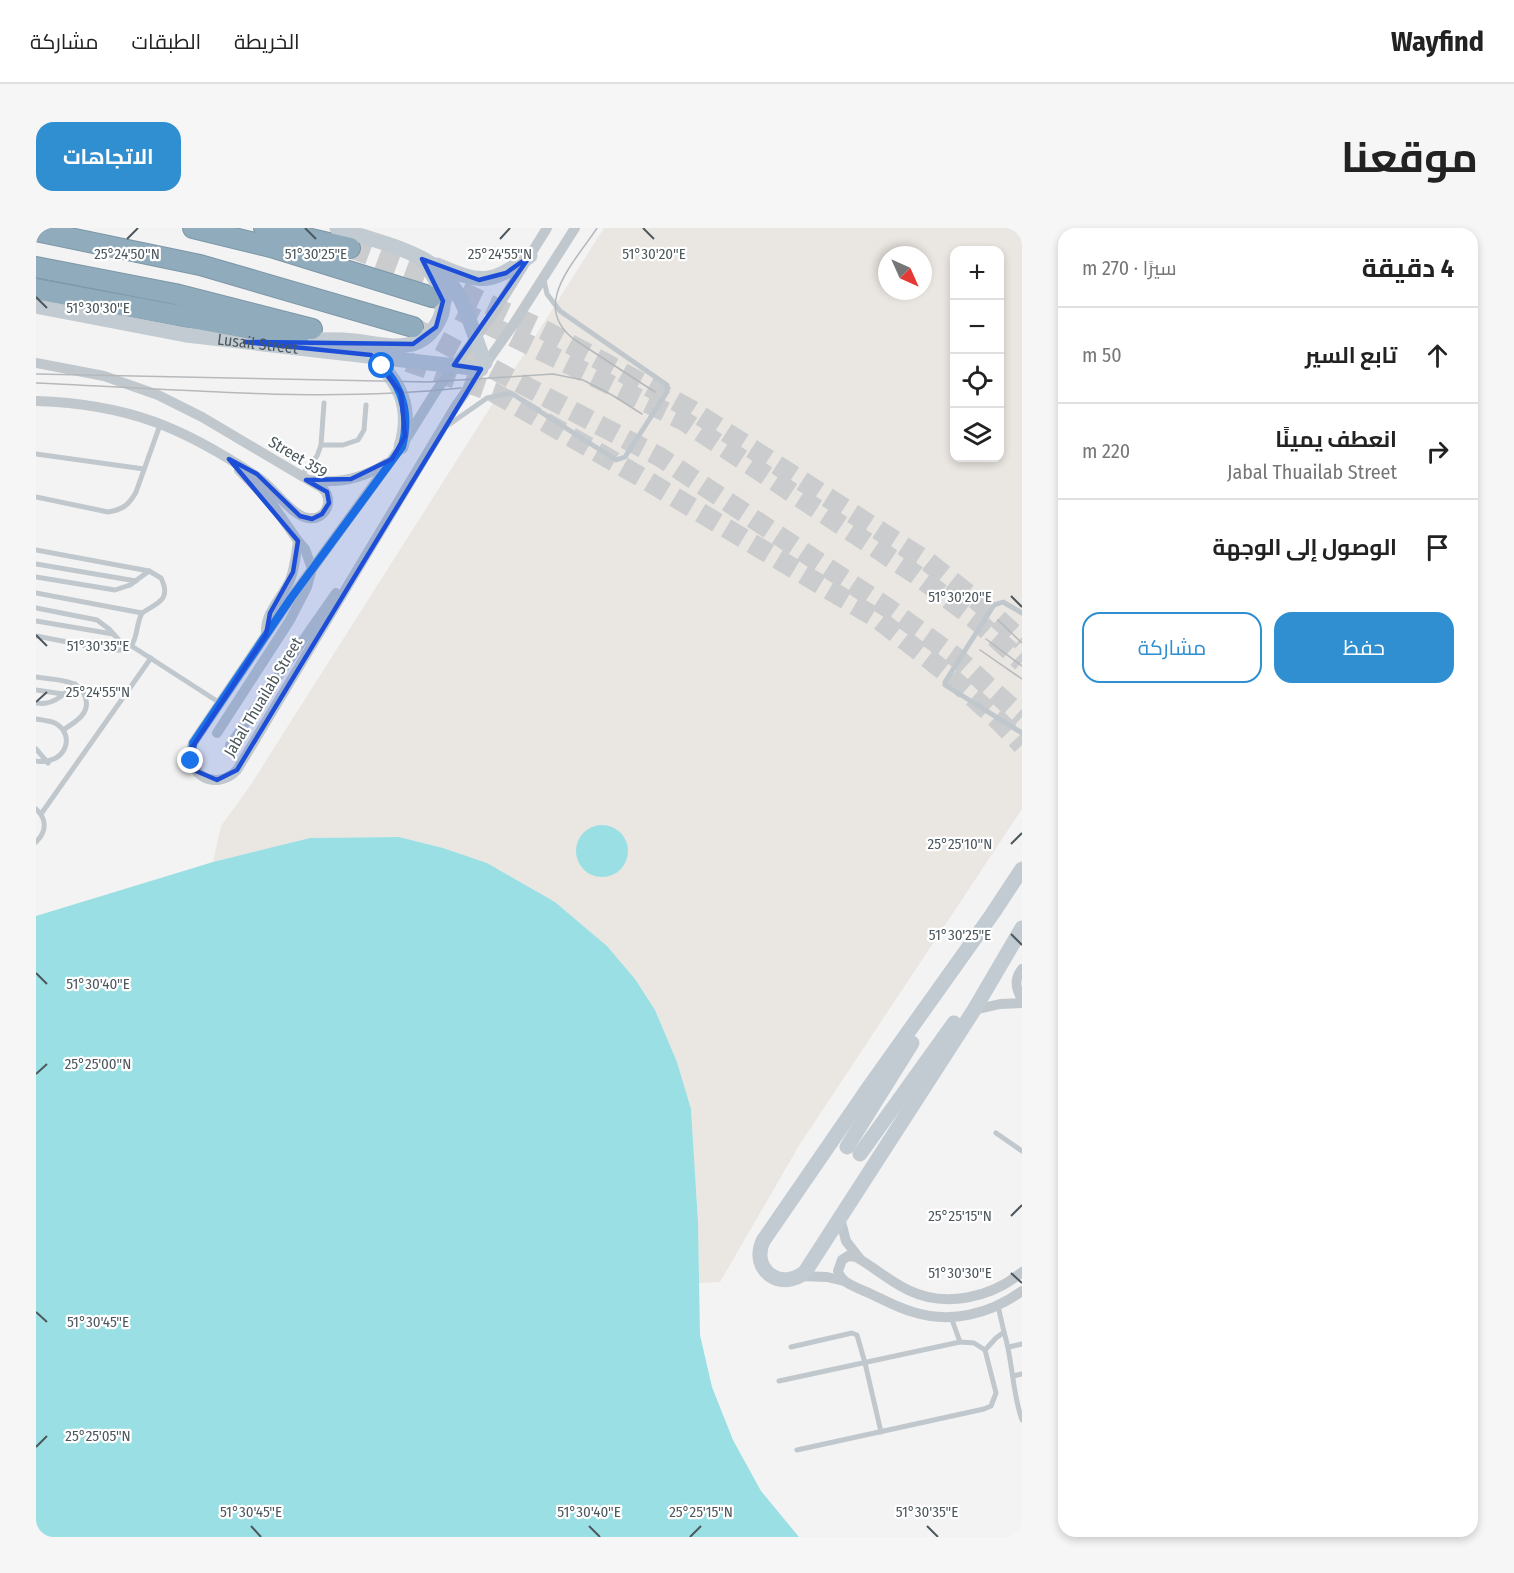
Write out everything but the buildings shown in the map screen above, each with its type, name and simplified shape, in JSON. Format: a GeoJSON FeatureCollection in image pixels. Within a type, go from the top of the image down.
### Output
{"type":"FeatureCollection","features":[{"type":"Feature","properties":{"kind":"highway"},"geometry":{"type":"LineString","coordinates":[[193,228],[271,247],[432,297]]}},
{"type":"Feature","properties":{"kind":"highway"},"geometry":{"type":"LineString","coordinates":[[264,228],[350,248],[295,228]]}},
{"type":"Feature","properties":{"kind":"highway"},"geometry":{"type":"LineString","coordinates":[[36,231],[200,265],[413,327]]}},
{"type":"Feature","properties":{"kind":"highway"},"geometry":{"type":"LineString","coordinates":[[36,267],[175,294],[312,329],[295,333],[273,333],[36,289]]}},
{"type":"Feature","properties":{"kind":"street"},"geometry":{"type":"LineString","coordinates":[[337,228],[469,278],[490,279],[506,273],[530,256]]}},
{"type":"Feature","properties":{"kind":"street","name":"Jabal Thuailab Street"},"geometry":{"type":"LineString","coordinates":[[547,228],[475,338],[454,365],[402,447],[312,569],[193,743],[190,755],[196,771],[206,778],[217,780],[228,777],[237,770],[441,431],[513,325],[574,228]]}},
{"type":"Feature","properties":{"kind":"street"},"geometry":{"type":"LineString","coordinates":[[422,259],[436,268],[450,285],[466,312],[483,366]]}},
{"type":"Feature","properties":{"kind":"street"},"geometry":{"type":"LineString","coordinates":[[245,342],[336,340],[403,347],[423,340],[436,327],[442,314],[444,301],[437,281],[422,259]]}},
{"type":"Feature","properties":{"kind":"street","name":"Lusail Street"},"geometry":{"type":"LineString","coordinates":[[36,306],[159,331],[454,365],[483,366]]}},
{"type":"Feature","properties":{"kind":"street"},"geometry":{"type":"LineString","coordinates":[[371,355],[390,374],[401,393],[406,414],[402,447]]}},
{"type":"Feature","properties":{"kind":"street","name":"Street 359"},"geometry":{"type":"LineString","coordinates":[[36,363],[104,376],[158,395],[210,422],[322,488],[327,492],[329,498],[327,508],[322,514],[312,519],[300,516],[264,482],[229,459],[194,438],[129,412],[70,402],[36,401]]}},
{"type":"Feature","properties":{"kind":"street"},"geometry":{"type":"LineString","coordinates":[[217,734],[294,612],[307,587],[312,569],[305,549],[273,506],[229,459]]}},
{"type":"Feature","properties":{"kind":"street"},"geometry":{"type":"LineString","coordinates":[[303,478],[329,481],[351,478],[373,471],[392,459]]}},
{"type":"Feature","properties":{"kind":"street"},"geometry":{"type":"LineString","coordinates":[[230,745],[393,511]]}},
{"type":"Feature","properties":{"kind":"street"},"geometry":{"type":"LineString","coordinates":[[266,635],[270,613],[289,583],[293,572],[298,541]]}},
{"type":"Feature","properties":{"kind":"street"},"geometry":{"type":"LineString","coordinates":[[1022,869],[763,1241],[760,1253],[760,1260],[770,1275],[776,1278],[788,1280],[800,1276],[818,1276],[844,1281],[898,1307],[932,1316],[951,1317],[984,1312],[1022,1292]]}},
{"type":"Feature","properties":{"kind":"street"},"geometry":{"type":"LineString","coordinates":[[993,913],[853,1151],[1019,933]]}},
{"type":"Feature","properties":{"kind":"street"},"geometry":{"type":"LineString","coordinates":[[800,1276],[974,1010],[1019,933]]}},
{"type":"Feature","properties":{"kind":"street"},"geometry":{"type":"LineString","coordinates":[[974,1010],[1022,1001],[1016,985],[1016,978],[1022,969]]}},
{"type":"Feature","properties":{"kind":"street"},"geometry":{"type":"LineString","coordinates":[[840,1218],[846,1241],[860,1259]]}},
{"type":"Feature","properties":{"kind":"street"},"geometry":{"type":"LineString","coordinates":[[844,1281],[838,1271],[842,1260],[852,1256],[908,1290],[921,1295],[948,1299],[990,1292],[1003,1286],[1022,1272]]}},
{"type":"Feature","properties":{"kind":"lane"},"geometry":{"type":"LineString","coordinates":[[441,431],[487,398],[511,393],[616,460],[625,457],[667,392],[667,385],[560,310],[547,294],[543,277]]}},
{"type":"Feature","properties":{"kind":"lane"},"geometry":{"type":"LineString","coordinates":[[303,478],[321,446],[324,403]]}},
{"type":"Feature","properties":{"kind":"lane"},"geometry":{"type":"LineString","coordinates":[[321,446],[343,445],[358,440],[364,430],[366,405]]}},
{"type":"Feature","properties":{"kind":"lane"},"geometry":{"type":"LineString","coordinates":[[36,497],[98,510],[117,511],[125,507],[132,500],[161,424]]}},
{"type":"Feature","properties":{"kind":"lane"},"geometry":{"type":"LineString","coordinates":[[36,454],[144,469]]}},
{"type":"Feature","properties":{"kind":"lane"},"geometry":{"type":"LineString","coordinates":[[36,550],[149,571],[161,578],[165,592],[158,604],[142,612],[36,593]]}},
{"type":"Feature","properties":{"kind":"lane"},"geometry":{"type":"LineString","coordinates":[[36,564],[136,581]]}},
{"type":"Feature","properties":{"kind":"lane"},"geometry":{"type":"LineString","coordinates":[[36,577],[115,590],[123,589],[149,571]]}},
{"type":"Feature","properties":{"kind":"lane"},"geometry":{"type":"LineString","coordinates":[[1022,613],[1003,602],[994,605],[945,681],[945,686],[1022,733]]}},
{"type":"Feature","properties":{"kind":"lane"},"geometry":{"type":"LineString","coordinates":[[36,608],[90,618],[103,624],[128,646],[151,658],[220,703]]}},
{"type":"Feature","properties":{"kind":"lane"},"geometry":{"type":"LineString","coordinates":[[36,636],[117,651],[128,646],[137,635],[142,612]]}},
{"type":"Feature","properties":{"kind":"lane"},"geometry":{"type":"LineString","coordinates":[[36,621],[113,634]]}},
{"type":"Feature","properties":{"kind":"lane"},"geometry":{"type":"LineString","coordinates":[[41,814],[151,658]]}},
{"type":"Feature","properties":{"kind":"lane"},"geometry":{"type":"LineString","coordinates":[[36,677],[75,684],[82,690],[87,707],[83,716],[63,730]]}},
{"type":"Feature","properties":{"kind":"lane"},"geometry":{"type":"LineString","coordinates":[[36,703],[47,704],[75,684]]}},
{"type":"Feature","properties":{"kind":"lane"},"geometry":{"type":"LineString","coordinates":[[36,690],[63,694]]}},
{"type":"Feature","properties":{"kind":"lane"},"geometry":{"type":"LineString","coordinates":[[36,719],[55,723],[63,730],[66,740],[64,751],[57,759],[48,763],[36,761]]}},
{"type":"Feature","properties":{"kind":"lane"},"geometry":{"type":"LineString","coordinates":[[36,749],[48,763]]}},
{"type":"Feature","properties":{"kind":"lane"},"geometry":{"type":"LineString","coordinates":[[36,809],[45,821],[45,829],[36,842]]}},
{"type":"Feature","properties":{"kind":"lane"},"geometry":{"type":"LineString","coordinates":[[996,1133],[1022,1151]]}},
{"type":"Feature","properties":{"kind":"lane"},"geometry":{"type":"LineString","coordinates":[[998,1306],[1009,1347],[1017,1407],[1022,1420]]}},
{"type":"Feature","properties":{"kind":"lane"},"geometry":{"type":"LineString","coordinates":[[951,1317],[960,1342]]}},
{"type":"Feature","properties":{"kind":"lane"},"geometry":{"type":"LineString","coordinates":[[985,1350],[1004,1332]]}},
{"type":"Feature","properties":{"kind":"lane"},"geometry":{"type":"LineString","coordinates":[[791,1347],[852,1333],[859,1340],[880,1432]]}},
{"type":"Feature","properties":{"kind":"lane"},"geometry":{"type":"LineString","coordinates":[[779,1381],[960,1342],[974,1343],[985,1350],[996,1393],[991,1406],[797,1450]]}},
{"type":"Feature","properties":{"kind":"lane"},"geometry":{"type":"LineString","coordinates":[[1009,1347],[1022,1344]]}},
{"type":"Feature","properties":{"kind":"lane"},"geometry":{"type":"LineString","coordinates":[[1013,1376],[1022,1374]]}},
{"type":"Feature","properties":{"kind":"highlighted area"},"geometry":{"type":"Polygon","coordinates":[[[530,256],[454,365],[481,369],[237,770],[217,780],[196,771],[191,749],[266,635],[270,613],[293,572],[298,541],[229,459],[257,474],[300,516],[312,519],[322,514],[329,503],[327,492],[306,480],[351,479],[392,459],[405,436],[401,393],[371,355],[245,342],[413,344],[436,327],[443,301],[422,259],[479,280],[506,273],[530,256]]]}},
{"type":"Feature","properties":{"kind":"shaded area"},"geometry":{"type":"Polygon","coordinates":[[[604,228],[1022,228],[1022,809],[800,1144],[720,1282],[699,1283],[698,1222],[691,1109],[677,1062],[655,1010],[635,979],[607,946],[555,902],[487,863],[443,848],[399,837],[310,838],[213,862],[221,826],[250,786],[604,228]]]}},
{"type":"Feature","properties":{"kind":"water"},"geometry":{"type":"Polygon","coordinates":[[[602,825],[612,827],[620,833],[626,841],[628,851],[626,861],[620,869],[612,875],[602,877],[592,875],[584,869],[578,861],[576,851],[578,841],[584,833],[592,827],[602,825]]]}},
{"type":"Feature","properties":{"kind":"water"},"geometry":{"type":"Polygon","coordinates":[[[399,837],[443,848],[487,863],[555,902],[607,946],[635,979],[655,1010],[677,1062],[691,1109],[698,1222],[700,1335],[712,1387],[733,1440],[761,1491],[799,1537],[36,1537],[36,916],[213,862],[310,838],[399,837]]]}},
{"type":"Feature","properties":{"kind":"tunnel"},"geometry":{"type":"LineString","coordinates":[[350,248],[439,281],[546,331],[690,409],[928,562],[987,609],[1022,641]]}},
{"type":"Feature","properties":{"kind":"tunnel"},"geometry":{"type":"LineString","coordinates":[[432,297],[684,421],[915,574],[976,620],[1022,662]]}},
{"type":"Feature","properties":{"kind":"tunnel"},"geometry":{"type":"LineString","coordinates":[[413,327],[660,457],[888,608],[957,658],[1022,717]]}},
{"type":"Feature","properties":{"kind":"tunnel"},"geometry":{"type":"LineString","coordinates":[[408,362],[493,392],[646,480],[878,619],[944,671],[1022,745]]}},
{"type":"Feature","properties":{"kind":"tram line"},"geometry":{"type":"LineString","coordinates":[[597,228],[560,284],[556,299],[556,313],[562,327],[575,340],[655,392]]}},
{"type":"Feature","properties":{"kind":"tram line"},"geometry":{"type":"LineString","coordinates":[[36,374],[428,382],[553,374],[583,380],[642,414]]}},
{"type":"Feature","properties":{"kind":"tram line"},"geometry":{"type":"LineString","coordinates":[[36,383],[302,395],[461,388]]}},
{"type":"Feature","properties":{"kind":"tram line"},"geometry":{"type":"LineString","coordinates":[[998,620],[1022,643]]}},
{"type":"Feature","properties":{"kind":"tram line"},"geometry":{"type":"LineString","coordinates":[[986,639],[1022,666]]}},
{"type":"Feature","properties":{"kind":"tram line"},"geometry":{"type":"LineString","coordinates":[[980,650],[1022,679]]}},
{"type":"Feature","properties":{"kind":"route"},"geometry":{"type":"LineString","coordinates":[[191,761],[193,743],[291,598],[402,447],[406,425],[404,403],[396,383],[382,366]]}}]}
